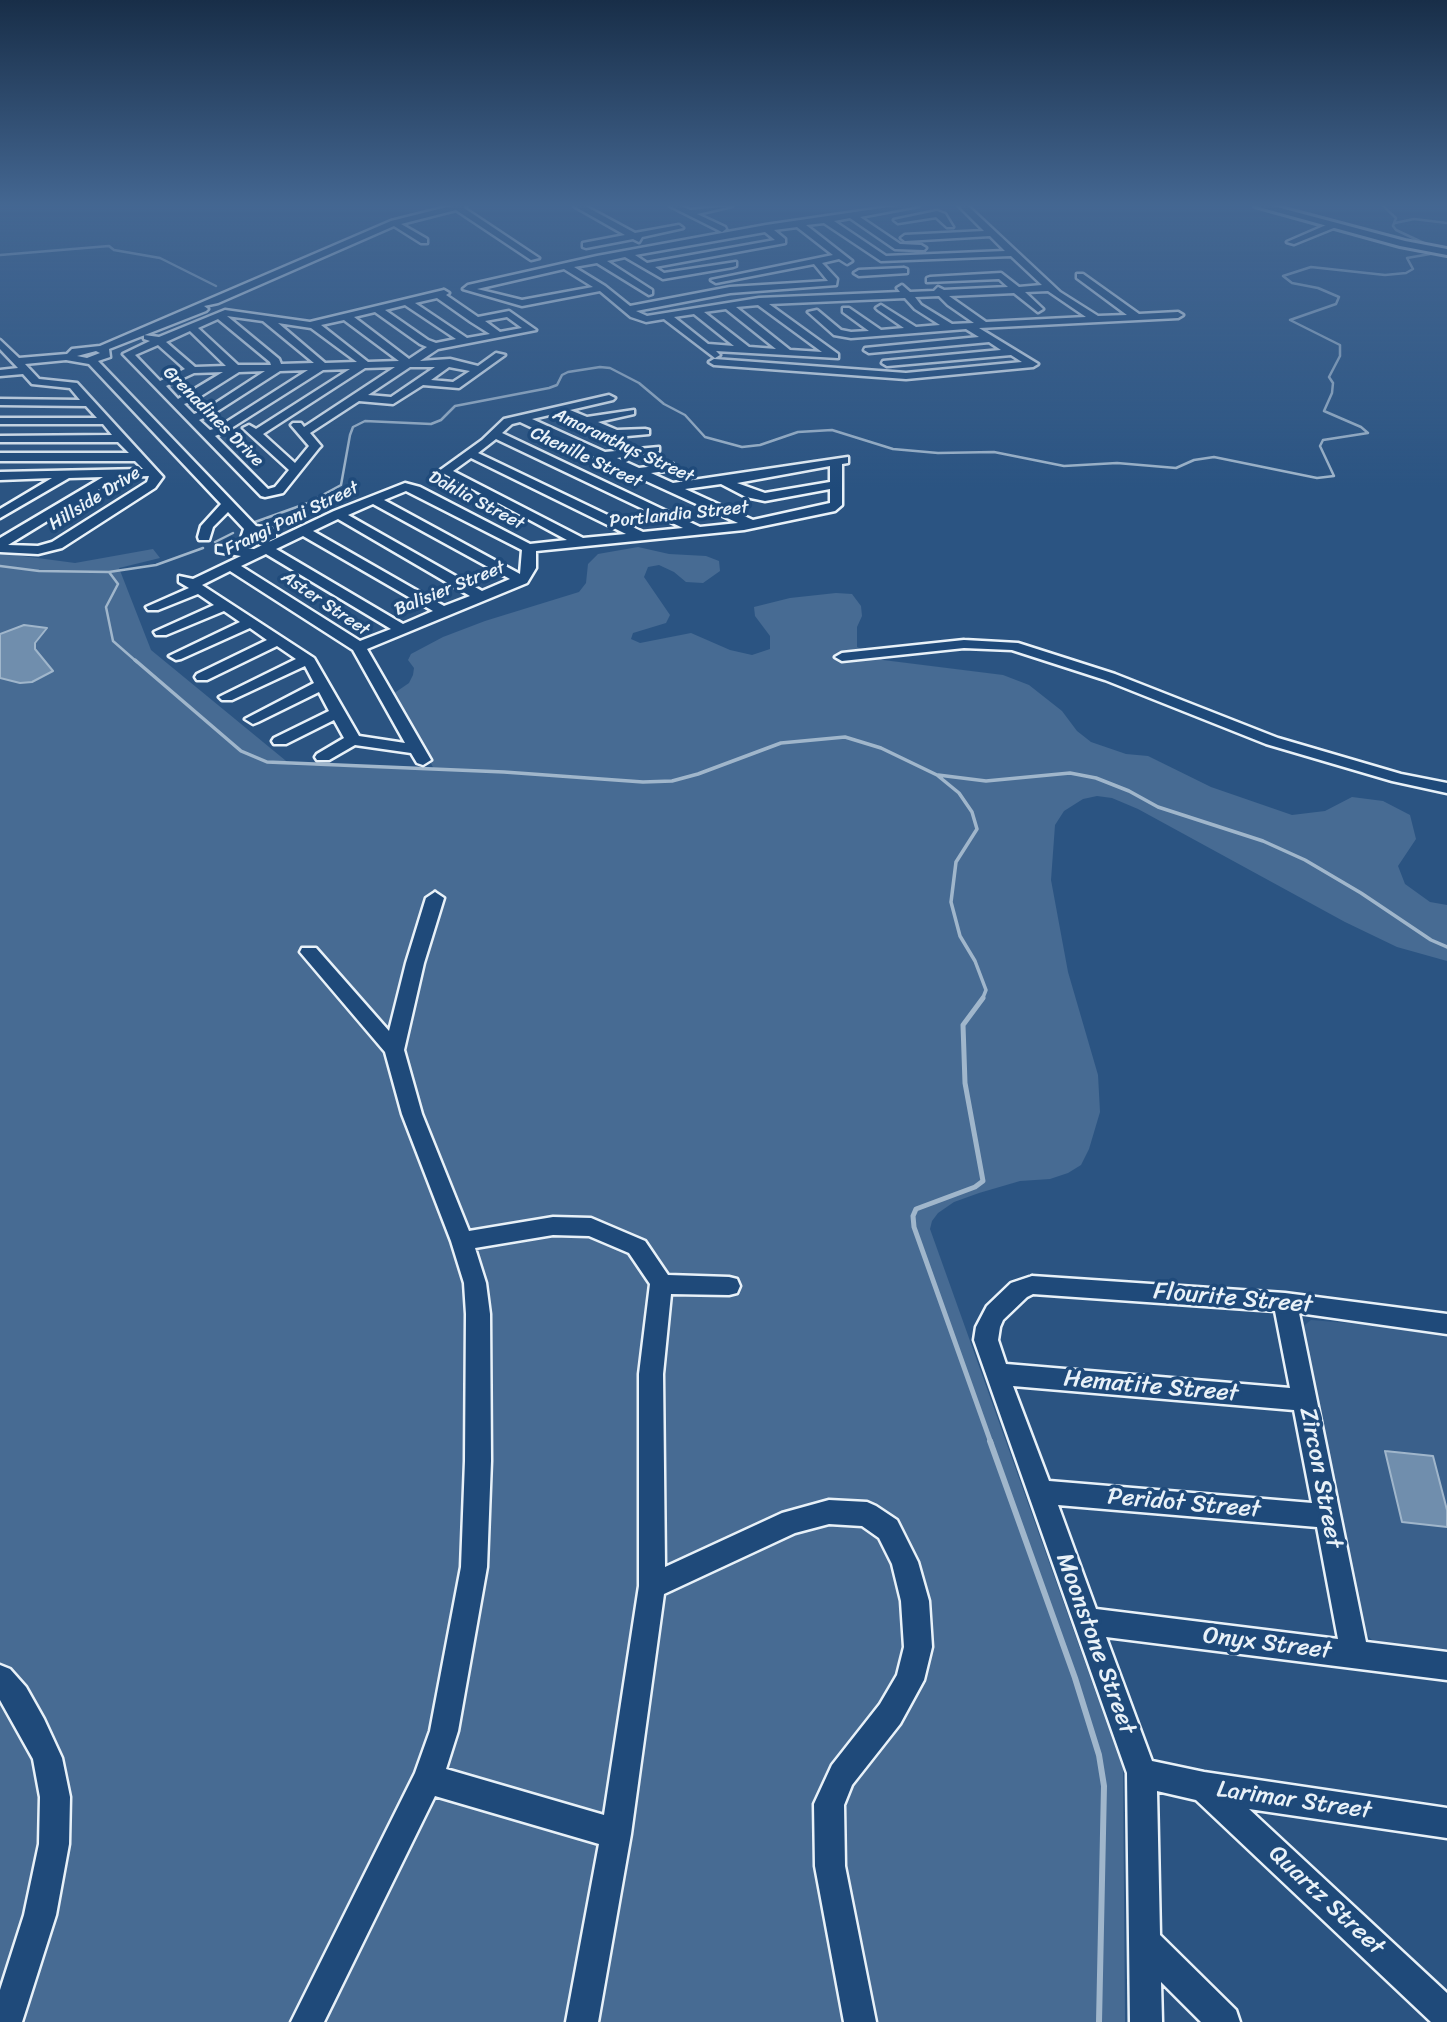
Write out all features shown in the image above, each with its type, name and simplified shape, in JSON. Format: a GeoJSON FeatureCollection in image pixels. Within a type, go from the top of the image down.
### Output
{"type":"FeatureCollection","features":[{"type":"Feature","properties":{"kind":"street","name":"Grenadines Drive"},"geometry":{"type":"LineString","coordinates":[[296,470],[279,490],[271,494],[261,491],[128,355],[219,315],[232,313],[303,326],[414,300]]}},
{"type":"Feature","properties":{"kind":"street","name":"Grenadines Drive"},"geometry":{"type":"LineString","coordinates":[[449,300],[459,309]]}},
{"type":"Feature","properties":{"kind":"street"},"geometry":{"type":"LineString","coordinates":[[512,300],[522,303],[536,300]]}},
{"type":"Feature","properties":{"kind":"street"},"geometry":{"type":"LineString","coordinates":[[618,300],[646,318],[777,300]]}},
{"type":"Feature","properties":{"kind":"street"},"geometry":{"type":"LineString","coordinates":[[628,309],[677,300]]}},
{"type":"Feature","properties":{"kind":"street"},"geometry":{"type":"LineString","coordinates":[[912,300],[918,307],[949,327]]}},
{"type":"Feature","properties":{"kind":"street"},"geometry":{"type":"LineString","coordinates":[[666,316],[705,347],[719,362],[906,376],[1033,364],[990,339],[948,300]]}},
{"type":"Feature","properties":{"kind":"street"},"geometry":{"type":"LineString","coordinates":[[1026,310],[1038,309],[1028,300]]}},
{"type":"Feature","properties":{"kind":"street"},"geometry":{"type":"LineString","coordinates":[[1068,300],[1096,319]]}},
{"type":"Feature","properties":{"kind":"street"},"geometry":{"type":"LineString","coordinates":[[1114,300],[1137,317]]}},
{"type":"Feature","properties":{"kind":"street"},"geometry":{"type":"LineString","coordinates":[[69,357],[80,350],[100,349],[191,312],[208,308],[215,301]]}},
{"type":"Feature","properties":{"kind":"street"},"geometry":{"type":"LineString","coordinates":[[759,301],[858,373]]}},
{"type":"Feature","properties":{"kind":"street"},"geometry":{"type":"LineString","coordinates":[[407,302],[466,344]]}},
{"type":"Feature","properties":{"kind":"street"},"geometry":{"type":"LineString","coordinates":[[727,305],[788,353]]}},
{"type":"Feature","properties":{"kind":"street"},"geometry":{"type":"LineString","coordinates":[[459,309],[472,307]]}},
{"type":"Feature","properties":{"kind":"street"},"geometry":{"type":"LineString","coordinates":[[906,376],[813,312],[918,307]]}},
{"type":"Feature","properties":{"kind":"street"},"geometry":{"type":"LineString","coordinates":[[881,308],[914,330]]}},
{"type":"Feature","properties":{"kind":"street"},"geometry":{"type":"LineString","coordinates":[[377,309],[424,342],[435,346],[466,344],[531,330],[509,314],[475,320]]}},
{"type":"Feature","properties":{"kind":"street"},"geometry":{"type":"LineString","coordinates":[[459,309],[498,335]]}},
{"type":"Feature","properties":{"kind":"street"},"geometry":{"type":"LineString","coordinates":[[695,310],[746,350]]}},
{"type":"Feature","properties":{"kind":"street"},"geometry":{"type":"LineString","coordinates":[[836,310],[879,333]]}},
{"type":"Feature","properties":{"kind":"street"},"geometry":{"type":"LineString","coordinates":[[846,335],[949,327],[991,313]]}},
{"type":"Feature","properties":{"kind":"street"},"geometry":{"type":"LineString","coordinates":[[219,315],[275,361],[277,368]]}},
{"type":"Feature","properties":{"kind":"street"},"geometry":{"type":"LineString","coordinates":[[968,320],[984,325],[1178,315]]}},
{"type":"Feature","properties":{"kind":"street"},"geometry":{"type":"LineString","coordinates":[[347,317],[407,363]]}},
{"type":"Feature","properties":{"kind":"street"},"geometry":{"type":"LineString","coordinates":[[266,319],[319,361],[320,366]]}},
{"type":"Feature","properties":{"kind":"street"},"geometry":{"type":"LineString","coordinates":[[314,325],[362,361],[363,365]]}},
{"type":"Feature","properties":{"kind":"street"},"geometry":{"type":"LineString","coordinates":[[191,327],[236,369]]}},
{"type":"Feature","properties":{"kind":"street"},"geometry":{"type":"LineString","coordinates":[[137,334],[158,340],[192,370]]}},
{"type":"Feature","properties":{"kind":"street"},"geometry":{"type":"LineString","coordinates":[[869,350],[990,339]]}},
{"type":"Feature","properties":{"kind":"street"},"geometry":{"type":"LineString","coordinates":[[0,343],[9,357],[36,382]]}},
{"type":"Feature","properties":{"kind":"street"},"geometry":{"type":"LineString","coordinates":[[358,397],[391,402],[448,364],[466,344]]}},
{"type":"Feature","properties":{"kind":"street"},"geometry":{"type":"LineString","coordinates":[[363,365],[253,431],[296,470],[315,446],[301,429],[358,397],[435,346]]}},
{"type":"Feature","properties":{"kind":"street"},"geometry":{"type":"LineString","coordinates":[[705,347],[834,356]]}},
{"type":"Feature","properties":{"kind":"street"},"geometry":{"type":"LineString","coordinates":[[9,357],[69,357],[77,361],[92,361],[106,355],[100,349]]}},
{"type":"Feature","properties":{"kind":"street"},"geometry":{"type":"LineString","coordinates":[[887,363],[1013,352]]}},
{"type":"Feature","properties":{"kind":"street"},"geometry":{"type":"LineString","coordinates":[[422,382],[452,387],[499,355]]}},
{"type":"Feature","properties":{"kind":"street"},"geometry":{"type":"LineString","coordinates":[[92,361],[252,530],[271,531],[268,547]]}},
{"type":"Feature","properties":{"kind":"street"},"geometry":{"type":"LineString","coordinates":[[158,386],[192,370],[407,363],[448,364],[479,369]]}},
{"type":"Feature","properties":{"kind":"street"},"geometry":{"type":"LineString","coordinates":[[207,436],[221,430],[320,366]]}},
{"type":"Feature","properties":{"kind":"street"},"geometry":{"type":"LineString","coordinates":[[191,419],[209,412],[277,368]]}},
{"type":"Feature","properties":{"kind":"street"},"geometry":{"type":"LineString","coordinates":[[175,403],[194,396],[236,369]]}},
{"type":"Feature","properties":{"kind":"street"},"geometry":{"type":"LineString","coordinates":[[0,373],[26,371]]}},
{"type":"Feature","properties":{"kind":"street"},"geometry":{"type":"LineString","coordinates":[[0,401],[36,382],[71,383],[154,472]]}},
{"type":"Feature","properties":{"kind":"street"},"geometry":{"type":"LineString","coordinates":[[582,543],[445,471],[494,434],[504,423],[519,417],[609,398]]}},
{"type":"Feature","properties":{"kind":"street"},"geometry":{"type":"LineString","coordinates":[[0,401],[90,403]]}},
{"type":"Feature","properties":{"kind":"street"},"geometry":{"type":"LineString","coordinates":[[558,408],[619,435],[645,432]]}},
{"type":"Feature","properties":{"kind":"street"},"geometry":{"type":"LineString","coordinates":[[586,421],[630,412]]}},
{"type":"Feature","properties":{"kind":"street","name":"Amaranthys Street"},"geometry":{"type":"LineString","coordinates":[[519,417],[752,525]]}},
{"type":"Feature","properties":{"kind":"street"},"geometry":{"type":"LineString","coordinates":[[0,421],[107,421]]}},
{"type":"Feature","properties":{"kind":"street","name":"Chenille Street"},"geometry":{"type":"LineString","coordinates":[[494,434],[700,531]]}},
{"type":"Feature","properties":{"kind":"street"},"geometry":{"type":"LineString","coordinates":[[0,439],[123,438]]}},
{"type":"Feature","properties":{"kind":"street"},"geometry":{"type":"LineString","coordinates":[[604,456],[655,449]]}},
{"type":"Feature","properties":{"kind":"street"},"geometry":{"type":"LineString","coordinates":[[470,453],[641,537]]}},
{"type":"Feature","properties":{"kind":"street"},"geometry":{"type":"LineString","coordinates":[[0,457],[139,457]]}},
{"type":"Feature","properties":{"kind":"street"},"geometry":{"type":"LineString","coordinates":[[671,488],[840,461],[837,484],[765,498],[724,481]]}},
{"type":"Feature","properties":{"kind":"street"},"geometry":{"type":"LineString","coordinates":[[637,472],[669,467]]}},
{"type":"Feature","properties":{"kind":"street"},"geometry":{"type":"LineString","coordinates":[[0,483],[6,476],[154,472]]}},
{"type":"Feature","properties":{"kind":"street","name":"Hillside Drive"},"geometry":{"type":"LineString","coordinates":[[0,546],[38,550],[57,545],[151,485],[157,480],[154,472]]}},
{"type":"Feature","properties":{"kind":"street"},"geometry":{"type":"LineString","coordinates":[[0,514],[65,475]]}},
{"type":"Feature","properties":{"kind":"street"},"geometry":{"type":"LineString","coordinates":[[0,546],[114,475]]}},
{"type":"Feature","properties":{"kind":"street","name":"Portlandia Street"},"geometry":{"type":"LineString","coordinates":[[528,548],[752,525],[833,507],[837,484]]}},
{"type":"Feature","properties":{"kind":"street","name":"Frangi Pani Street"},"geometry":{"type":"LineString","coordinates":[[153,607],[191,584],[233,567],[338,514],[408,487]]}},
{"type":"Feature","properties":{"kind":"street","name":"Dahlia Street"},"geometry":{"type":"LineString","coordinates":[[408,487],[528,548]]}},
{"type":"Feature","properties":{"kind":"street"},"geometry":{"type":"LineString","coordinates":[[373,499],[522,580]]}},
{"type":"Feature","properties":{"kind":"street"},"geometry":{"type":"LineString","coordinates":[[204,537],[207,526],[228,505]]}},
{"type":"Feature","properties":{"kind":"street"},"geometry":{"type":"LineString","coordinates":[[338,514],[482,597]]}},
{"type":"Feature","properties":{"kind":"street"},"geometry":{"type":"LineString","coordinates":[[305,532],[444,612]]}},
{"type":"Feature","properties":{"kind":"street"},"geometry":{"type":"LineString","coordinates":[[222,549],[268,547],[401,629]]}},
{"type":"Feature","properties":{"kind":"street","name":"Balisier Street"},"geometry":{"type":"LineString","coordinates":[[359,647],[522,580],[529,568],[528,548]]}},
{"type":"Feature","properties":{"kind":"street","name":"Aster Street"},"geometry":{"type":"LineString","coordinates":[[233,567],[359,647],[419,754],[353,740]]}},
{"type":"Feature","properties":{"kind":"street"},"geometry":{"type":"LineString","coordinates":[[191,584],[306,660],[353,740],[323,757]]}},
{"type":"Feature","properties":{"kind":"street"},"geometry":{"type":"LineString","coordinates":[[161,632],[224,606]]}},
{"type":"Feature","properties":{"kind":"street"},"geometry":{"type":"LineString","coordinates":[[176,656],[250,623]]}},
{"type":"Feature","properties":{"kind":"street"},"geometry":{"type":"LineString","coordinates":[[202,677],[277,640]]}},
{"type":"Feature","properties":{"kind":"street"},"geometry":{"type":"LineString","coordinates":[[842,657],[964,644],[1013,646],[1111,677],[1272,741],[1398,778],[1447,788]]}},
{"type":"Feature","properties":{"kind":"street"},"geometry":{"type":"LineString","coordinates":[[227,697],[306,660]]}},
{"type":"Feature","properties":{"kind":"street"},"geometry":{"type":"LineString","coordinates":[[253,719],[322,685]]}},
{"type":"Feature","properties":{"kind":"street"},"geometry":{"type":"LineString","coordinates":[[280,741],[336,713]]}},
{"type":"Feature","properties":{"kind":"street"},"geometry":{"type":"LineString","coordinates":[[394,1050],[415,963],[435,898]]}},
{"type":"Feature","properties":{"kind":"street"},"geometry":{"type":"LineString","coordinates":[[307,2022],[428,1779],[444,1731],[474,1567],[478,1461],[478,1314],[475,1283],[462,1241],[421,1139],[394,1050],[309,951]]}},
{"type":"Feature","properties":{"kind":"street"},"geometry":{"type":"LineString","coordinates":[[462,1241],[553,1226],[591,1227],[637,1247],[661,1284],[651,1374],[652,1586],[616,1834],[582,2022]]}},
{"type":"Feature","properties":{"kind":"street"},"geometry":{"type":"LineString","coordinates":[[661,1284],[729,1286]]}},
{"type":"Feature","properties":{"kind":"street","name":"Flourite Street"},"geometry":{"type":"LineString","coordinates":[[1019,1290],[1032,1285],[1053,1285],[1285,1302],[1447,1324]]}},
{"type":"Feature","properties":{"kind":"street","name":"Moonstone Street"},"geometry":{"type":"LineString","coordinates":[[1019,1290],[995,1313],[988,1327],[986,1340],[1142,1773],[1146,2022]]}},
{"type":"Feature","properties":{"kind":"street","name":"Zircon Street"},"geometry":{"type":"LineString","coordinates":[[1285,1302],[1355,1654]]}},
{"type":"Feature","properties":{"kind":"street","name":"Hematite Street"},"geometry":{"type":"LineString","coordinates":[[997,1374],[1304,1400]]}},
{"type":"Feature","properties":{"kind":"street","name":"Peridot Street"},"geometry":{"type":"LineString","coordinates":[[1040,1492],[1328,1516]]}},
{"type":"Feature","properties":{"kind":"street"},"geometry":{"type":"LineString","coordinates":[[652,1586],[791,1522],[829,1512],[867,1514],[888,1529],[905,1562],[915,1601],[918,1647],[910,1679],[890,1714],[842,1775],[829,1804],[830,1866],[860,2022]]}},
{"type":"Feature","properties":{"kind":"street","name":"Onyx Street"},"geometry":{"type":"LineString","coordinates":[[1087,1621],[1447,1668]]}},
{"type":"Feature","properties":{"kind":"street"},"geometry":{"type":"LineString","coordinates":[[0,1679],[16,1697],[34,1729],[47,1758],[55,1797],[54,1844],[40,1915],[22,1980],[6,2022]]}},
{"type":"Feature","properties":{"kind":"street","name":"Larimar Street"},"geometry":{"type":"LineString","coordinates":[[1142,1773],[1204,1787],[1447,1823]]}},
{"type":"Feature","properties":{"kind":"street"},"geometry":{"type":"LineString","coordinates":[[428,1779],[616,1834]]}},
{"type":"Feature","properties":{"kind":"street","name":"Quartz Street"},"geometry":{"type":"LineString","coordinates":[[1204,1787],[1447,2015]]}},
{"type":"Feature","properties":{"kind":"street"},"geometry":{"type":"LineString","coordinates":[[1144,1941],[1224,2022]]}},
{"type":"Feature","properties":{"kind":"shaded area"},"geometry":{"type":"Polygon","coordinates":[[[638,547],[669,554],[706,556],[719,561],[720,571],[703,583],[686,582],[659,565],[648,567],[644,577],[670,615],[666,623],[633,633],[631,639],[640,643],[691,633],[730,650],[752,655],[770,649],[770,636],[755,616],[754,607],[790,598],[852,594],[861,606],[862,616],[857,627],[857,647],[883,660],[1003,675],[1029,685],[1062,711],[1077,731],[1091,742],[1126,754],[1148,756],[1211,787],[1292,815],[1325,811],[1352,797],[1383,801],[1410,815],[1416,839],[1398,866],[1405,884],[1430,902],[1447,905],[1447,961],[1397,947],[1345,922],[1138,809],[1112,798],[1097,796],[1083,799],[1064,811],[1055,825],[1051,880],[1068,972],[1098,1075],[1100,1112],[1089,1149],[1081,1165],[1068,1173],[1050,1179],[1020,1181],[979,1193],[954,1202],[938,1213],[932,1221],[930,1229],[1123,1769],[1125,2022],[0,2022],[0,553],[75,563],[153,549],[160,558],[119,568],[151,650],[291,765],[434,769],[393,694],[409,683],[413,675],[414,668],[408,660],[411,654],[443,637],[485,621],[579,592],[586,583],[588,564],[598,554],[638,547]]]}},
{"type":"Feature","properties":{"kind":"shaded area"},"geometry":{"type":"Polygon","coordinates":[[[24,625],[47,628],[35,643],[35,649],[53,671],[32,682],[20,683],[0,678],[0,634],[24,625]]]}},
{"type":"Feature","properties":{"kind":"shaded area"},"geometry":{"type":"Polygon","coordinates":[[[1311,1320],[1382,1326],[1447,1337],[1447,1653],[1378,1646],[1363,1631],[1301,1328],[1311,1320]]]}},
{"type":"Feature","properties":{"kind":"shaded area"},"geometry":{"type":"Polygon","coordinates":[[[1385,1451],[1433,1456],[1447,1510],[1447,1527],[1402,1522],[1385,1451]]]}},
{"type":"Feature","properties":{"kind":"waterway"},"geometry":{"type":"LineString","coordinates":[[255,522],[308,503],[341,485],[350,435],[353,427],[365,421],[431,424],[441,420],[455,406],[549,388],[557,385],[562,375],[568,372],[600,367],[610,368],[639,383],[664,404],[685,415],[705,437],[742,447],[760,445],[798,432],[832,430],[893,449],[938,453],[994,452],[1064,466],[1117,463],[1176,468],[1194,460],[1214,457],[1317,478],[1334,476],[1320,446],[1323,440],[1368,433],[1361,427],[1324,411],[1332,393],[1333,383],[1329,377],[1340,356],[1340,345],[1290,320],[1336,304],[1338,300]]}},
{"type":"Feature","properties":{"kind":"waterway"},"geometry":{"type":"LineString","coordinates":[[215,542],[233,533]]}},
{"type":"Feature","properties":{"kind":"waterway"},"geometry":{"type":"LineString","coordinates":[[109,572],[156,565],[203,548]]}},
{"type":"Feature","properties":{"kind":"waterway"},"geometry":{"type":"LineString","coordinates":[[0,566],[39,571],[109,572]]}},
{"type":"Feature","properties":{"kind":"waterway"},"geometry":{"type":"LineString","coordinates":[[109,572],[118,584],[106,607],[113,641],[137,662]]}},
{"type":"Feature","properties":{"kind":"waterway"},"geometry":{"type":"LineString","coordinates":[[135,660],[241,751],[267,762],[504,772],[643,782],[672,781],[698,774],[781,743],[845,737],[881,748],[937,775],[959,793],[972,812],[977,829],[956,862],[951,902],[960,936],[975,961],[986,990],[983,999]]}},
{"type":"Feature","properties":{"kind":"waterway"},"geometry":{"type":"LineString","coordinates":[[938,775],[986,781],[1070,773],[1096,778],[1129,791],[1158,807],[1263,841],[1305,860],[1361,893],[1431,940],[1447,947]]}},
{"type":"Feature","properties":{"kind":"waterway"},"geometry":{"type":"LineString","coordinates":[[983,999],[963,1025],[965,1083],[983,1181],[975,1187],[916,1209],[913,1216],[914,1227],[991,1443]]}},
{"type":"Feature","properties":{"kind":"waterway"},"geometry":{"type":"LineString","coordinates":[[990,1441],[1075,1678],[1099,1755],[1104,1786],[1099,2022]]}}]}
